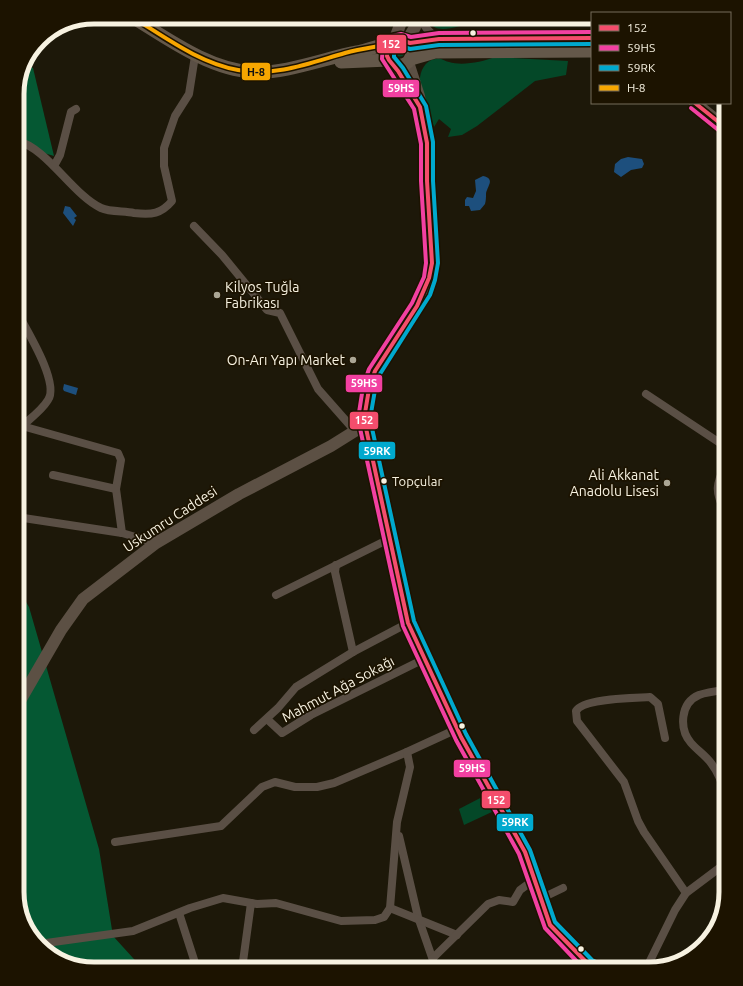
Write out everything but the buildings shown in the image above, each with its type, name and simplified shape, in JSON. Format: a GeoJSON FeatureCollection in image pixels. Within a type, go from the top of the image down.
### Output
{"type":"FeatureCollection","features":[{"type":"Feature","properties":{"kind":"main road"},"geometry":{"type":"LineString","coordinates":[[143,24],[195,56],[230,68],[253,72],[272,71],[327,60],[392,42],[439,39],[591,38]]}},
{"type":"Feature","properties":{"kind":"main road"},"geometry":{"type":"LineString","coordinates":[[400,24],[387,52],[391,62],[420,107]]}},
{"type":"Feature","properties":{"kind":"main road"},"geometry":{"type":"LineString","coordinates":[[408,42],[416,24]]}},
{"type":"Feature","properties":{"kind":"main road"},"geometry":{"type":"LineString","coordinates":[[408,42],[413,52],[410,60],[420,96],[420,107],[427,143],[427,181],[432,240],[431,274],[426,291],[375,371],[369,390],[364,419],[408,623],[457,729],[525,852],[550,925],[586,962]]}},
{"type":"Feature","properties":{"kind":"main road"},"geometry":{"type":"LineString","coordinates":[[327,60],[342,62],[391,62],[401,66],[410,60],[434,52],[591,51]]}},
{"type":"Feature","properties":{"kind":"main road"},"geometry":{"type":"LineString","coordinates":[[549,52],[591,59]]}},
{"type":"Feature","properties":{"kind":"main road"},"geometry":{"type":"LineString","coordinates":[[416,84],[418,64],[427,54]]}},
{"type":"Feature","properties":{"kind":"main road"},"geometry":{"type":"LineString","coordinates":[[696,104],[719,122]]}},
{"type":"Feature","properties":{"kind":"main road","name":"Uskumru Caddesi"},"geometry":{"type":"LineString","coordinates":[[24,694],[61,630],[83,599],[156,543],[209,510],[355,431],[364,419]]}},
{"type":"Feature","properties":{"kind":"street"},"geometry":{"type":"LineString","coordinates":[[424,24],[429,32],[439,39]]}},
{"type":"Feature","properties":{"kind":"street"},"geometry":{"type":"LineString","coordinates":[[24,142],[54,166],[77,190],[101,208],[143,214],[163,211],[172,201],[164,166],[164,148],[175,116],[189,94],[195,56]]}},
{"type":"Feature","properties":{"kind":"street"},"geometry":{"type":"LineString","coordinates":[[54,166],[60,155],[71,112],[76,108]]}},
{"type":"Feature","properties":{"kind":"street"},"geometry":{"type":"LineString","coordinates":[[194,226],[232,266],[268,310],[280,313],[318,389],[355,431]]}},
{"type":"Feature","properties":{"kind":"street"},"geometry":{"type":"LineString","coordinates":[[24,325],[43,362],[51,382],[49,399],[24,425]]}},
{"type":"Feature","properties":{"kind":"street"},"geometry":{"type":"LineString","coordinates":[[646,394],[719,442]]}},
{"type":"Feature","properties":{"kind":"street"},"geometry":{"type":"LineString","coordinates":[[24,430],[118,453],[121,460],[116,489],[122,533]]}},
{"type":"Feature","properties":{"kind":"street"},"geometry":{"type":"LineString","coordinates":[[53,475],[116,489]]}},
{"type":"Feature","properties":{"kind":"street"},"geometry":{"type":"LineString","coordinates":[[719,480],[717,485],[719,498]]}},
{"type":"Feature","properties":{"kind":"street"},"geometry":{"type":"LineString","coordinates":[[24,518],[122,533],[156,543]]}},
{"type":"Feature","properties":{"kind":"street"},"geometry":{"type":"LineString","coordinates":[[276,596],[389,539]]}},
{"type":"Feature","properties":{"kind":"street"},"geometry":{"type":"LineString","coordinates":[[336,565],[335,572],[353,652]]}},
{"type":"Feature","properties":{"kind":"street","name":"Mahmut Ağa Sokağı"},"geometry":{"type":"LineString","coordinates":[[254,730],[267,719],[296,687],[353,652],[408,623]]}},
{"type":"Feature","properties":{"kind":"street","name":"Mahmut Ağa Sokağı"},"geometry":{"type":"LineString","coordinates":[[267,719],[282,733],[311,714],[424,659]]}},
{"type":"Feature","properties":{"kind":"street"},"geometry":{"type":"LineString","coordinates":[[719,691],[693,698],[685,709],[683,718],[688,739],[710,762],[719,777]]}},
{"type":"Feature","properties":{"kind":"street"},"geometry":{"type":"LineString","coordinates":[[665,738],[658,704],[650,697],[598,701],[580,706],[576,711],[578,721],[624,782],[638,821],[644,832],[686,893]]}},
{"type":"Feature","properties":{"kind":"street"},"geometry":{"type":"LineString","coordinates":[[115,842],[221,826],[262,787],[275,782],[295,787],[317,787],[334,783],[457,729]]}},
{"type":"Feature","properties":{"kind":"street"},"geometry":{"type":"LineString","coordinates":[[46,943],[109,933],[133,931],[179,912],[223,898],[251,903],[276,903],[341,921],[375,920],[384,917],[390,908],[397,827],[410,767],[406,752]]}},
{"type":"Feature","properties":{"kind":"street"},"geometry":{"type":"LineString","coordinates":[[397,827],[418,917],[434,962]]}},
{"type":"Feature","properties":{"kind":"street"},"geometry":{"type":"LineString","coordinates":[[649,962],[675,910],[686,893],[719,868]]}},
{"type":"Feature","properties":{"kind":"street"},"geometry":{"type":"LineString","coordinates":[[433,958],[488,904],[499,900],[513,902],[520,890],[535,879]]}},
{"type":"Feature","properties":{"kind":"street"},"geometry":{"type":"LineString","coordinates":[[540,899],[563,888]]}},
{"type":"Feature","properties":{"kind":"street"},"geometry":{"type":"LineString","coordinates":[[243,962],[251,903]]}},
{"type":"Feature","properties":{"kind":"street"},"geometry":{"type":"LineString","coordinates":[[390,908],[418,917],[457,935]]}},
{"type":"Feature","properties":{"kind":"street"},"geometry":{"type":"LineString","coordinates":[[179,912],[195,962]]}},
{"type":"Feature","properties":{"kind":"green space"},"geometry":{"type":"Polygon","coordinates":[[[430,24],[472,24],[447,29],[435,27],[430,24]]]}},
{"type":"Feature","properties":{"kind":"green space"},"geometry":{"type":"Polygon","coordinates":[[[482,24],[495,24],[498,26],[482,24]]]}},
{"type":"Feature","properties":{"kind":"green space"},"geometry":{"type":"Polygon","coordinates":[[[400,47],[405,52],[400,57],[395,52],[400,47]]]}},
{"type":"Feature","properties":{"kind":"green space"},"geometry":{"type":"Polygon","coordinates":[[[495,57],[568,61],[566,75],[535,81],[477,126],[462,135],[448,137],[451,129],[439,119],[434,127],[420,83],[420,75],[425,65],[431,60],[437,59],[454,63],[466,63],[478,62],[495,57]]]}},
{"type":"Feature","properties":{"kind":"green space"},"geometry":{"type":"Polygon","coordinates":[[[30,66],[33,68],[54,156],[24,147],[24,89],[30,66]]]}},
{"type":"Feature","properties":{"kind":"green space"},"geometry":{"type":"Polygon","coordinates":[[[24,599],[29,607],[99,849],[113,936],[137,962],[94,962],[76,960],[63,955],[48,945],[41,938],[29,919],[26,910],[24,892],[24,599]]]}},
{"type":"Feature","properties":{"kind":"green space"},"geometry":{"type":"Polygon","coordinates":[[[486,795],[494,811],[464,825],[459,809],[486,795]]]}},
{"type":"Feature","properties":{"kind":"water"},"geometry":{"type":"Polygon","coordinates":[[[628,157],[642,159],[644,164],[642,168],[631,170],[621,177],[614,172],[615,164],[621,159],[628,157]]]}},
{"type":"Feature","properties":{"kind":"water"},"geometry":{"type":"Polygon","coordinates":[[[483,176],[487,177],[490,181],[485,204],[480,210],[471,211],[469,206],[465,206],[465,200],[467,197],[473,198],[476,191],[475,180],[483,176]]]}},
{"type":"Feature","properties":{"kind":"water"},"geometry":{"type":"Polygon","coordinates":[[[65,206],[70,207],[77,216],[74,218],[76,220],[73,226],[63,213],[65,206]]]}},
{"type":"Feature","properties":{"kind":"water"},"geometry":{"type":"Polygon","coordinates":[[[64,384],[78,388],[76,395],[64,391],[64,384]]]}},
{"type":"Feature","properties":{"kind":"transit line","name":"H-8"},"geometry":{"type":"LineString","coordinates":[[143,24],[170,41],[210,62],[224,67],[252,72],[265,72],[292,68],[351,52],[390,44]]}},
{"type":"Feature","properties":{"kind":"transit line","name":"59HS"},"geometry":{"type":"LineString","coordinates":[[577,962],[545,928],[519,854],[456,740],[403,626],[358,419],[363,387],[369,369],[412,303],[424,277],[426,263],[421,181],[421,144],[414,109],[382,59],[383,44],[392,36],[401,34],[411,37],[439,33],[591,32]]}},
{"type":"Feature","properties":{"kind":"transit line","name":"152"},"geometry":{"type":"LineString","coordinates":[[586,962],[550,925],[525,852],[461,737],[408,623],[364,419],[369,389],[375,371],[417,306],[429,278],[432,263],[427,181],[427,143],[420,107],[398,71],[389,60],[387,56],[388,47],[395,41],[401,40],[410,43],[439,39],[591,38]]}},
{"type":"Feature","properties":{"kind":"transit line","name":"59RK"},"geometry":{"type":"LineString","coordinates":[[591,44],[439,45],[410,49],[401,46],[394,49],[394,57],[403,68],[426,106],[433,142],[433,181],[438,263],[435,280],[430,295],[380,374],[375,390],[370,419],[414,621],[466,734],[530,850],[555,922],[592,960],[596,962]]}},
{"type":"Feature","properties":{"kind":"transit line","name":"152"},"geometry":{"type":"LineString","coordinates":[[696,104],[719,122]]}},
{"type":"Feature","properties":{"kind":"transit line","name":"59HS"},"geometry":{"type":"LineString","coordinates":[[691,108],[719,131]]}},
{"type":"Feature","properties":{"kind":"place","name":"Kilyos Tuğla Fabrikası"},"geometry":{"type":"Point","coordinates":[217,295]}},
{"type":"Feature","properties":{"kind":"place","name":"On-Arı Yapı Market"},"geometry":{"type":"Point","coordinates":[353,360]}},
{"type":"Feature","properties":{"kind":"place","name":"Topçular"},"geometry":{"type":"Point","coordinates":[384,481]}},
{"type":"Feature","properties":{"kind":"place","name":"Ali Akkanat Anadolu Lisesi"},"geometry":{"type":"Point","coordinates":[667,483]}}]}
